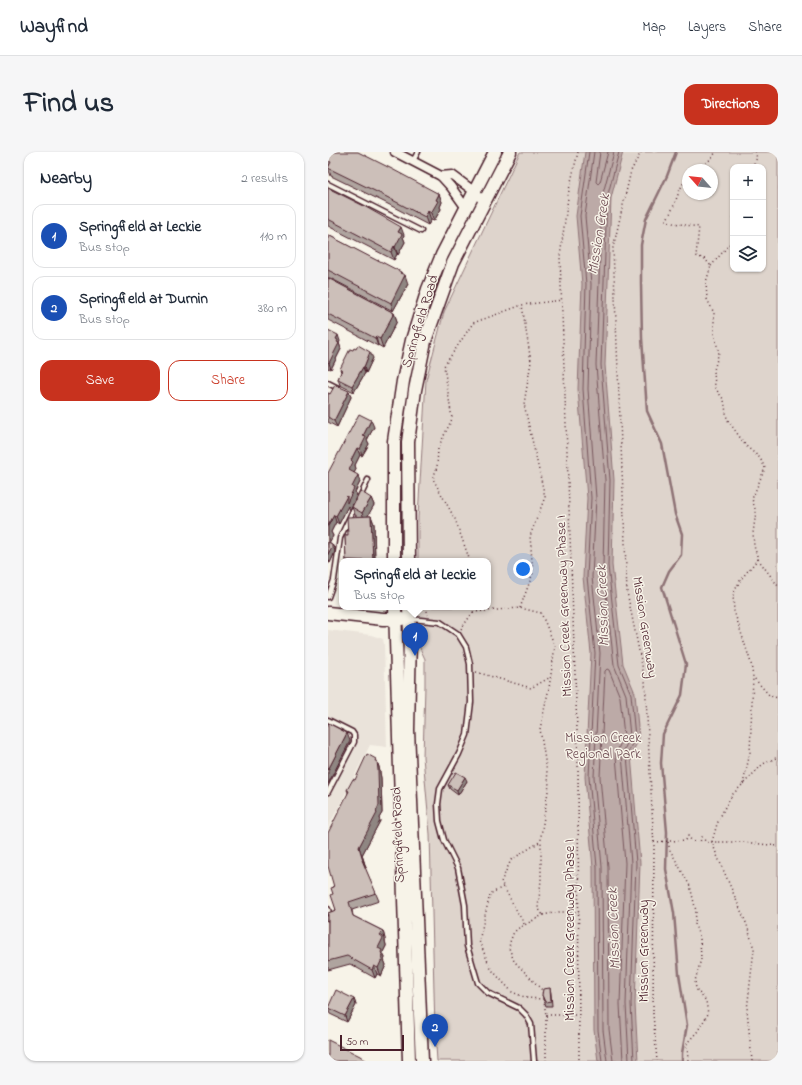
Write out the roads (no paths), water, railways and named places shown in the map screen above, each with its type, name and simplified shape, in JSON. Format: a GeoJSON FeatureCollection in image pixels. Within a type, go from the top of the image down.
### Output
{"type":"FeatureCollection","features":[{"type":"Feature","properties":{"kind":"main road","name":"Springfield Road"},"geometry":{"type":"LineString","coordinates":[[394,558],[394,441],[403,381],[412,340],[428,289],[442,255],[495,152]]}},
{"type":"Feature","properties":{"kind":"main road","name":"Springfield Road"},"geometry":{"type":"LineString","coordinates":[[409,558],[408,442],[416,383],[426,341],[453,264],[510,152]]}},
{"type":"Feature","properties":{"kind":"main road"},"geometry":{"type":"LineString","coordinates":[[328,612],[383,619],[395,613],[409,613]]}},
{"type":"Feature","properties":{"kind":"main road","name":"Springfield Road"},"geometry":{"type":"LineString","coordinates":[[395,613],[409,1061]]}},
{"type":"Feature","properties":{"kind":"main road","name":"Springfield Road"},"geometry":{"type":"LineString","coordinates":[[409,613],[408,730],[422,1061]]}},
{"type":"Feature","properties":{"kind":"street"},"geometry":{"type":"LineString","coordinates":[[395,152],[441,176],[466,208]]}},
{"type":"Feature","properties":{"kind":"street"},"geometry":{"type":"LineString","coordinates":[[441,176],[452,175],[484,202]]}},
{"type":"Feature","properties":{"kind":"lane"},"geometry":{"type":"LineString","coordinates":[[413,161],[418,152]]}},
{"type":"Feature","properties":{"kind":"lane"},"geometry":{"type":"LineString","coordinates":[[328,184],[421,231]]}},
{"type":"Feature","properties":{"kind":"lane"},"geometry":{"type":"LineString","coordinates":[[328,383],[345,392]]}},
{"type":"Feature","properties":{"kind":"lane"},"geometry":{"type":"LineString","coordinates":[[328,597],[334,580],[340,538],[368,480]]}},
{"type":"Feature","properties":{"kind":"lane"},"geometry":{"type":"LineString","coordinates":[[409,613],[440,622],[458,634],[466,647],[470,670],[471,702],[468,735],[440,789],[438,804],[439,821],[444,840],[458,868],[465,905],[467,946],[478,984],[488,992],[519,1008],[526,1015],[531,1024],[534,1061]]}},
{"type":"Feature","properties":{"kind":"lane"},"geometry":{"type":"LineString","coordinates":[[328,720],[352,732],[354,736],[354,742],[328,792]]}},
{"type":"Feature","properties":{"kind":"lane"},"geometry":{"type":"LineString","coordinates":[[328,909],[330,918],[328,918]]}},
{"type":"Feature","properties":{"kind":"water","name":"Mission Creek"},"geometry":{"type":"Polygon","coordinates":[[[585,152],[623,152],[611,198],[605,365],[614,480],[612,565],[623,664],[635,693],[639,739],[631,755],[640,863],[635,1004],[638,1061],[598,1061],[594,1030],[593,868],[585,777],[591,653],[583,577],[587,498],[578,389],[582,284],[576,216],[585,152]]]}},
{"type":"Feature","properties":{"kind":"waterway"},"geometry":{"type":"LineString","coordinates":[[676,152],[667,176],[646,219],[641,245],[641,284],[642,338],[647,411],[662,444],[675,514],[682,534],[681,555],[669,571],[662,587],[686,664],[682,695],[663,734],[661,763],[667,832],[666,869],[674,913],[679,974],[687,1025],[682,1061]]}},
{"type":"Feature","properties":{"kind":"place","name":"Springfield at Leckie"},"geometry":{"type":"Point","coordinates":[415,656]}},
{"type":"Feature","properties":{"kind":"place","name":"Springfield at Durnin"},"geometry":{"type":"Point","coordinates":[435,1047]}},
{"type":"Feature","properties":{"kind":"park label","name":"Mission Creek Regional Park"},"geometry":{"type":"Point","coordinates":[603,746]}}]}
